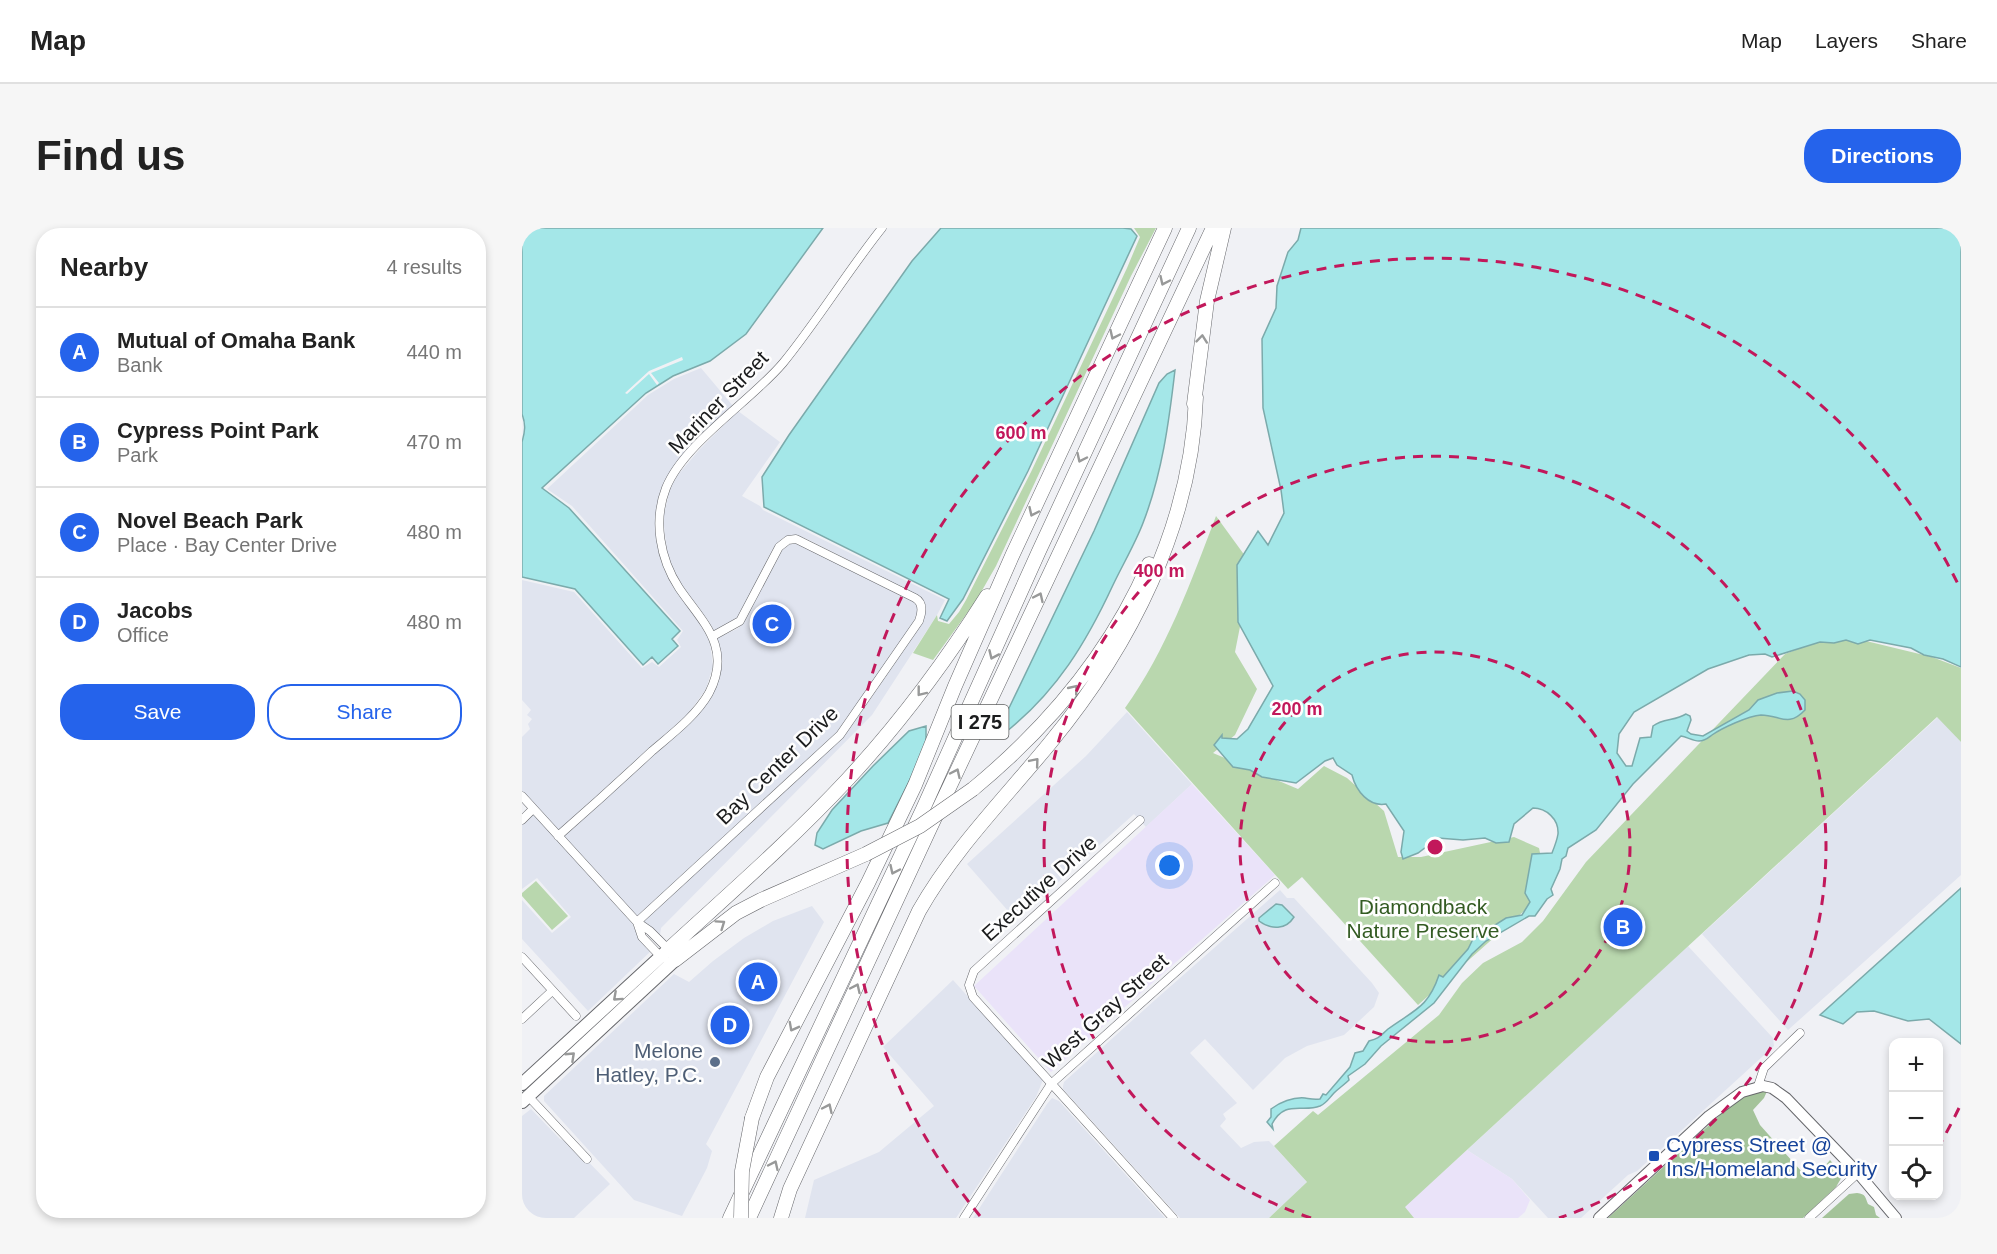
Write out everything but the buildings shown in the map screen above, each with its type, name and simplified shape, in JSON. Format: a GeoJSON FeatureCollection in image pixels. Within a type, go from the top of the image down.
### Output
{"type":"FeatureCollection","features":[{"type":"Feature","properties":{"kind":"highway"},"geometry":{"type":"LineString","coordinates":[[741,1218],[742,1171],[752,1118],[767,1077],[868,884],[915,785],[1012,556],[1165,228]]}},
{"type":"Feature","properties":{"kind":"highway","name":"I 275"},"geometry":{"type":"LineString","coordinates":[[730,1218],[923,809],[1039,550],[1189,228]]}},
{"type":"Feature","properties":{"kind":"highway","name":"I 275"},"geometry":{"type":"LineString","coordinates":[[749,1218],[1213,228]]}},
{"type":"Feature","properties":{"kind":"highway"},"geometry":{"type":"LineString","coordinates":[[782,1218],[786,1198],[928,894],[956,854],[1074,712],[1114,653],[1138,609],[1161,558],[1180,500],[1193,439],[1206,309],[1224,228]]}},
{"type":"Feature","properties":{"kind":"highway"},"geometry":{"type":"LineString","coordinates":[[668,956],[761,900],[866,854],[920,826],[973,789],[1002,765],[1048,720],[1081,680],[1122,618],[1145,572],[1171,506],[1196,398]]}},
{"type":"Feature","properties":{"kind":"highway"},"geometry":{"type":"LineString","coordinates":[[668,956],[809,819],[871,753],[941,665],[1012,556]]}},
{"type":"Feature","properties":{"kind":"highway"},"geometry":{"type":"LineString","coordinates":[[790,1218],[795,1180]]}},
{"type":"Feature","properties":{"kind":"main road"},"geometry":{"type":"LineString","coordinates":[[522,1084],[668,956]]}},
{"type":"Feature","properties":{"kind":"main road"},"geometry":{"type":"LineString","coordinates":[[524,1096],[668,956]]}},
{"type":"Feature","properties":{"kind":"street","name":"Mariner Street"},"geometry":{"type":"LineString","coordinates":[[558,836],[701,705],[710,691],[716,666],[713,636],[680,589],[664,560],[660,518],[666,487],[697,446],[783,363],[882,228]]}},
{"type":"Feature","properties":{"kind":"street","name":"Bay Center Drive"},"geometry":{"type":"LineString","coordinates":[[637,922],[840,735],[919,621],[922,613],[921,606],[915,598],[796,539],[788,540],[779,547],[740,621],[713,636]]}},
{"type":"Feature","properties":{"kind":"street"},"geometry":{"type":"LineString","coordinates":[[522,796],[637,922],[650,931],[668,956]]}},
{"type":"Feature","properties":{"kind":"street"},"geometry":{"type":"LineString","coordinates":[[522,820],[533,809]]}},
{"type":"Feature","properties":{"kind":"street","name":"Executive Drive"},"geometry":{"type":"LineString","coordinates":[[1051,1084],[973,996],[969,985],[974,971],[1140,820]]}},
{"type":"Feature","properties":{"kind":"street","name":"West Gray Street"},"geometry":{"type":"LineString","coordinates":[[964,1218],[1051,1084],[1275,883]]}},
{"type":"Feature","properties":{"kind":"street"},"geometry":{"type":"LineString","coordinates":[[522,957],[576,1016]]}},
{"type":"Feature","properties":{"kind":"street"},"geometry":{"type":"LineString","coordinates":[[522,1019],[552,991]]}},
{"type":"Feature","properties":{"kind":"street"},"geometry":{"type":"LineString","coordinates":[[1758,1086],[1764,1068],[1800,1033]]}},
{"type":"Feature","properties":{"kind":"street"},"geometry":{"type":"LineString","coordinates":[[1051,1084],[1173,1218]]}},
{"type":"Feature","properties":{"kind":"street"},"geometry":{"type":"LineString","coordinates":[[1599,1218],[1709,1116],[1742,1092],[1758,1086],[1772,1088],[1786,1098],[1858,1173],[1896,1218]]}},
{"type":"Feature","properties":{"kind":"street"},"geometry":{"type":"LineString","coordinates":[[524,1096],[587,1159]]}},
{"type":"Feature","properties":{"kind":"street"},"geometry":{"type":"LineString","coordinates":[[1809,1218],[1858,1173]]}},
{"type":"Feature","properties":{"kind":"shaded area"},"geometry":{"type":"Polygon","coordinates":[[[701,368],[733,406],[671,472],[663,486],[656,517],[656,534],[661,561],[668,576],[709,637],[713,666],[706,689],[688,714],[558,831],[522,791],[522,737],[530,729],[528,724],[532,719],[527,715],[531,710],[522,700],[522,580],[574,592],[642,668],[652,662],[659,667],[681,647],[677,640],[683,631],[572,506],[547,489],[648,395],[674,379],[701,368]]]}},
{"type":"Feature","properties":{"kind":"shaded area"},"geometry":{"type":"Polygon","coordinates":[[[738,411],[780,442],[742,496],[763,510],[945,600],[872,715],[661,928],[660,935],[643,922],[842,737],[922,624],[925,615],[925,605],[920,597],[795,535],[786,537],[737,619],[714,631],[683,587],[668,559],[663,518],[670,489],[677,476],[738,411]]]}},
{"type":"Feature","properties":{"kind":"shaded area"},"geometry":{"type":"Polygon","coordinates":[[[796,543],[916,602],[919,612],[837,732],[637,917],[563,837],[704,707],[713,693],[719,651],[717,638],[743,624],[782,550],[796,543]]]}},
{"type":"Feature","properties":{"kind":"shaded area"},"geometry":{"type":"Polygon","coordinates":[[[1127,712],[1192,784],[1146,827],[1134,814],[1016,920],[967,864],[1086,756],[1127,712]]]}},
{"type":"Feature","properties":{"kind":"shaded area"},"geometry":{"type":"Polygon","coordinates":[[[1938,717],[1961,742],[1961,875],[1788,1030],[1702,934],[1938,717]]]}},
{"type":"Feature","properties":{"kind":"shaded area"},"geometry":{"type":"Polygon","coordinates":[[[1192,784],[1275,875],[1051,1072],[974,986],[1192,784]]]}},
{"type":"Feature","properties":{"kind":"shaded area"},"geometry":{"type":"Polygon","coordinates":[[[534,814],[632,923],[640,939],[651,951],[588,1011],[522,939],[522,900],[552,933],[571,917],[537,878],[522,889],[522,825],[534,814]]]}},
{"type":"Feature","properties":{"kind":"shaded area"},"geometry":{"type":"Polygon","coordinates":[[[1280,890],[1287,898],[1294,898],[1379,993],[1374,1007],[1344,1035],[1307,1046],[1285,1058],[1253,1090],[1205,1039],[1190,1053],[1237,1103],[1223,1114],[1226,1119],[1220,1126],[1241,1148],[1254,1142],[1269,1141],[1307,1182],[1269,1218],[1180,1218],[1063,1089],[1064,1082],[1280,890]]]}},
{"type":"Feature","properties":{"kind":"shaded area"},"geometry":{"type":"Polygon","coordinates":[[[812,906],[824,922],[706,1144],[712,1151],[707,1168],[682,1216],[634,1200],[544,1101],[544,1096],[674,974],[689,982],[744,938],[773,921],[812,906]]]}},
{"type":"Feature","properties":{"kind":"shaded area"},"geometry":{"type":"Polygon","coordinates":[[[1688,946],[1773,1038],[1774,1046],[1637,1171],[1628,1175],[1581,1218],[1548,1218],[1512,1179],[1467,1150],[1688,946]]]}},
{"type":"Feature","properties":{"kind":"shaded area"},"geometry":{"type":"Polygon","coordinates":[[[953,980],[1043,1080],[1036,1097],[956,1218],[805,1218],[814,1180],[879,1152],[934,1106],[883,1047],[953,980]]]}},
{"type":"Feature","properties":{"kind":"shaded area"},"geometry":{"type":"Polygon","coordinates":[[[1052,1098],[1059,1101],[1165,1218],[973,1218],[1052,1098]]]}},
{"type":"Feature","properties":{"kind":"shaded area"},"geometry":{"type":"Polygon","coordinates":[[[531,1109],[560,1139],[571,1144],[610,1184],[574,1218],[522,1218],[522,1116],[531,1109]]]}},
{"type":"Feature","properties":{"kind":"shaded area"},"geometry":{"type":"Polygon","coordinates":[[[1467,1150],[1512,1179],[1530,1200],[1525,1212],[1518,1218],[1414,1218],[1404,1207],[1467,1150]]]}},
{"type":"Feature","properties":{"kind":"green space"},"geometry":{"type":"Polygon","coordinates":[[[1134,228],[1156,228],[1131,276],[996,566],[976,601],[933,660],[913,653],[937,615],[938,621],[949,624],[966,600],[1031,472],[1127,268],[1140,237],[1134,228]]]}},
{"type":"Feature","properties":{"kind":"green space","name":"Diamondback Nature Preserve"},"geometry":{"type":"Polygon","coordinates":[[[1216,516],[1248,560],[1249,581],[1235,652],[1257,689],[1235,735],[1213,753],[1298,789],[1324,766],[1347,778],[1384,811],[1398,857],[1421,857],[1514,837],[1539,848],[1544,872],[1532,904],[1418,1005],[1302,877],[1288,889],[1125,708],[1165,640],[1216,516]]]}},
{"type":"Feature","properties":{"kind":"green space"},"geometry":{"type":"Polygon","coordinates":[[[1837,634],[1932,657],[1961,668],[1961,742],[1937,717],[1405,1207],[1414,1218],[1269,1218],[1307,1182],[1274,1146],[1313,1111],[1318,1115],[1439,1015],[1462,983],[1483,963],[1522,942],[1543,921],[1586,862],[1785,654],[1837,634]]]}},
{"type":"Feature","properties":{"kind":"green space"},"geometry":{"type":"Polygon","coordinates":[[[536,881],[568,916],[552,930],[522,896],[522,893],[536,881]]]}},
{"type":"Feature","properties":{"kind":"green space"},"geometry":{"type":"Polygon","coordinates":[[[1757,1085],[1768,1089],[1764,1098],[1753,1110],[1760,1125],[1802,1172],[1810,1177],[1820,1172],[1830,1160],[1843,1175],[1836,1187],[1803,1218],[1608,1218],[1720,1115],[1757,1085]]]}},
{"type":"Feature","properties":{"kind":"green space"},"geometry":{"type":"Polygon","coordinates":[[[1857,1193],[1865,1196],[1868,1204],[1874,1207],[1876,1215],[1880,1218],[1822,1218],[1849,1194],[1857,1193]]]}},
{"type":"Feature","properties":{"kind":"water"},"geometry":{"type":"Polygon","coordinates":[[[522,228],[823,228],[746,334],[710,361],[673,376],[646,393],[542,488],[569,508],[680,631],[672,639],[678,646],[658,664],[652,657],[643,665],[575,589],[522,577],[522,442],[525,428],[522,414],[522,228]]]}},
{"type":"Feature","properties":{"kind":"water"},"geometry":{"type":"Polygon","coordinates":[[[941,228],[1123,228],[1131,229],[1137,236],[1028,471],[963,599],[947,621],[940,618],[949,599],[764,507],[762,477],[912,261],[941,228]]]}},
{"type":"Feature","properties":{"kind":"water"},"geometry":{"type":"Polygon","coordinates":[[[1301,228],[1961,228],[1961,667],[1943,659],[1924,655],[1911,648],[1870,640],[1858,644],[1846,640],[1834,643],[1820,642],[1772,657],[1765,654],[1749,655],[1708,669],[1634,712],[1619,734],[1617,753],[1626,766],[1632,766],[1640,738],[1651,737],[1653,726],[1661,722],[1686,714],[1691,720],[1687,731],[1703,736],[1749,710],[1758,700],[1777,693],[1793,691],[1805,700],[1805,710],[1794,718],[1784,719],[1761,715],[1735,723],[1703,740],[1697,741],[1681,736],[1633,784],[1596,830],[1568,848],[1551,889],[1553,895],[1547,899],[1535,916],[1529,916],[1486,941],[1472,954],[1434,1003],[1381,1046],[1365,1064],[1348,1076],[1349,1080],[1324,1103],[1313,1108],[1294,1108],[1282,1112],[1272,1124],[1273,1129],[1267,1122],[1271,1117],[1271,1109],[1291,1099],[1320,1099],[1323,1094],[1326,1095],[1350,1067],[1355,1053],[1363,1051],[1369,1041],[1380,1036],[1425,1002],[1439,975],[1443,977],[1468,949],[1473,939],[1506,918],[1522,915],[1530,902],[1525,893],[1532,854],[1552,853],[1558,834],[1551,815],[1533,808],[1514,824],[1509,842],[1496,843],[1485,838],[1463,840],[1438,838],[1418,853],[1403,859],[1401,852],[1404,831],[1386,804],[1374,803],[1364,797],[1352,775],[1337,765],[1333,758],[1325,761],[1296,783],[1262,777],[1250,770],[1233,767],[1214,745],[1222,735],[1222,738],[1237,739],[1248,729],[1273,686],[1238,622],[1237,565],[1258,531],[1268,545],[1284,513],[1263,408],[1262,339],[1276,308],[1277,286],[1288,252],[1298,240],[1301,228]]]}},
{"type":"Feature","properties":{"kind":"water"},"geometry":{"type":"Polygon","coordinates":[[[1175,370],[1160,467],[1150,504],[1133,546],[1092,627],[1068,665],[1055,683],[1024,716],[1006,732],[1000,731],[1094,531],[1159,383],[1167,374],[1175,370]]]}},
{"type":"Feature","properties":{"kind":"water"},"geometry":{"type":"Polygon","coordinates":[[[926,726],[926,748],[888,823],[861,831],[823,849],[815,845],[817,833],[832,810],[873,766],[909,731],[926,726]]]}},
{"type":"Feature","properties":{"kind":"water"},"geometry":{"type":"Polygon","coordinates":[[[1961,888],[1961,1044],[1929,1019],[1908,1021],[1874,1011],[1857,1012],[1843,1024],[1820,1015],[1961,888]]]}},
{"type":"Feature","properties":{"kind":"water"},"geometry":{"type":"Polygon","coordinates":[[[1276,904],[1282,905],[1294,917],[1291,921],[1283,926],[1273,927],[1259,921],[1259,918],[1276,904]]]}},
{"type":"Feature","properties":{"kind":"pier"},"geometry":{"type":"Polygon","coordinates":[[[682,357],[683,360],[651,373],[659,383],[657,385],[649,374],[627,394],[625,393],[649,371],[682,357]]]}},
{"type":"Feature","properties":{"kind":"place","name":"Novel Beach Park"},"geometry":{"type":"Point","coordinates":[772,624]}},
{"type":"Feature","properties":{"kind":"place","name":"Cypress Point Park"},"geometry":{"type":"Point","coordinates":[1623,927]}},
{"type":"Feature","properties":{"kind":"place","name":"Mutual of Omaha Bank"},"geometry":{"type":"Point","coordinates":[758,982]}},
{"type":"Feature","properties":{"kind":"place","name":"Jacobs"},"geometry":{"type":"Point","coordinates":[730,1025]}},
{"type":"Feature","properties":{"kind":"place","name":"Melone Hatley, P.C."},"geometry":{"type":"Point","coordinates":[715,1062]}},
{"type":"Feature","properties":{"kind":"place","name":"Cypress Street @ Ins/Homeland Security"},"geometry":{"type":"Point","coordinates":[1654,1156]}}]}
